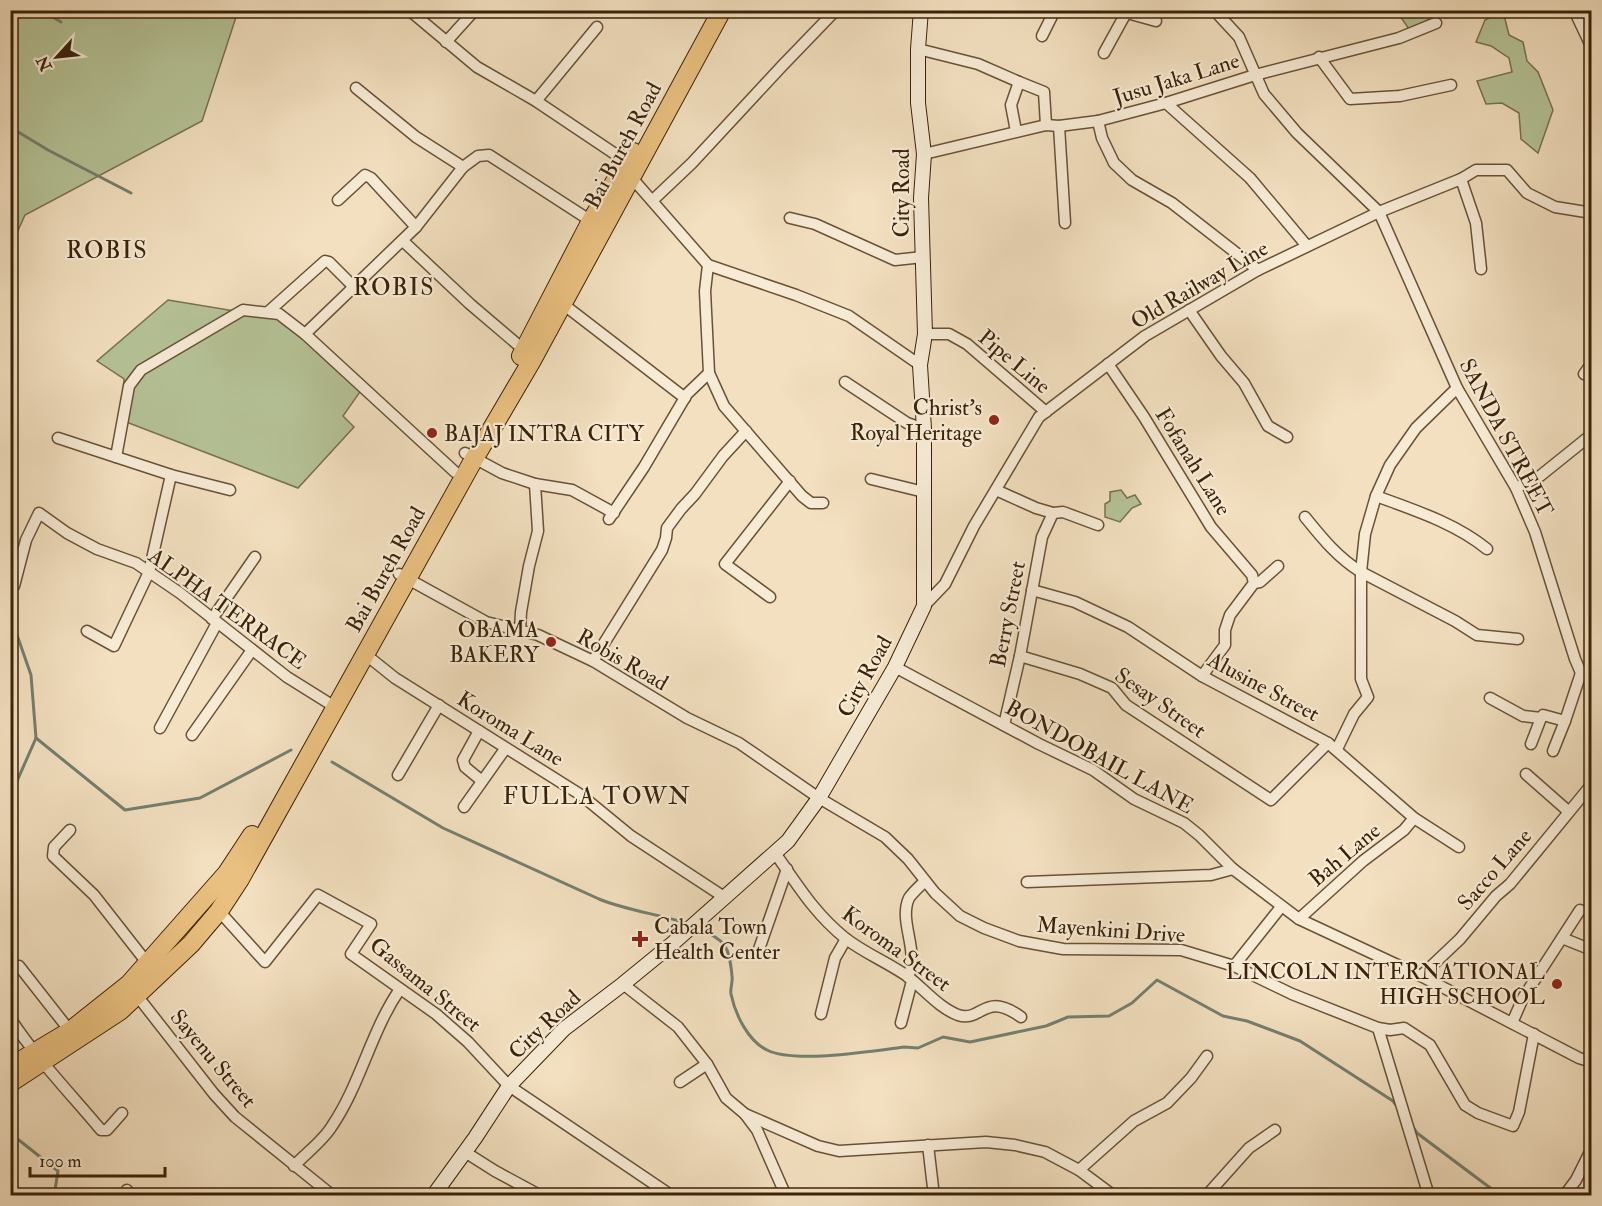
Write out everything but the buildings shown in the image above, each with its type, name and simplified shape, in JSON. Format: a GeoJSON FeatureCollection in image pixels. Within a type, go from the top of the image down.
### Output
{"type":"FeatureCollection","features":[{"type":"Feature","properties":{"kind":"highway","name":"Bai Bureh Road"},"geometry":{"type":"LineString","coordinates":[[10,1067],[40,1057],[103,1023],[133,990],[148,964],[227,873],[365,654],[455,472],[469,456],[531,362],[591,221],[629,170],[710,10]]}},
{"type":"Feature","properties":{"kind":"highway","name":"Bai Bureh Road"},"geometry":{"type":"LineString","coordinates":[[10,1083],[70,1031],[133,990],[191,944],[219,911],[240,879],[524,350],[557,300],[722,10]]}},
{"type":"Feature","properties":{"kind":"main road","name":"City Road"},"geometry":{"type":"LineString","coordinates":[[433,1196],[509,1086],[564,1029],[623,984],[788,841],[819,798],[896,667],[924,606],[924,429],[920,365],[928,334],[921,198],[924,154],[918,103],[921,10]]}},
{"type":"Feature","properties":{"kind":"street"},"geometry":{"type":"LineString","coordinates":[[408,10],[477,67],[536,101],[629,170],[708,265],[849,316],[920,365]]}},
{"type":"Feature","properties":{"kind":"street"},"geometry":{"type":"LineString","coordinates":[[446,42],[475,10]]}},
{"type":"Feature","properties":{"kind":"street"},"geometry":{"type":"LineString","coordinates":[[653,200],[685,170],[836,10]]}},
{"type":"Feature","properties":{"kind":"street"},"geometry":{"type":"LineString","coordinates":[[1042,36],[1055,10]]}},
{"type":"Feature","properties":{"kind":"street"},"geometry":{"type":"LineString","coordinates":[[1214,10],[1239,37],[1264,94],[1297,133],[1379,212]]}},
{"type":"Feature","properties":{"kind":"street"},"geometry":{"type":"LineString","coordinates":[[1574,10],[1592,48]]}},
{"type":"Feature","properties":{"kind":"street"},"geometry":{"type":"LineString","coordinates":[[1104,53],[1123,12],[1156,21]]}},
{"type":"Feature","properties":{"kind":"street","name":"Jusu Jaka Lane"},"geometry":{"type":"LineString","coordinates":[[924,154],[1016,130],[1098,121],[1318,57],[1399,38],[1436,23]]}},
{"type":"Feature","properties":{"kind":"street"},"geometry":{"type":"LineString","coordinates":[[536,101],[597,27]]}},
{"type":"Feature","properties":{"kind":"street"},"geometry":{"type":"LineString","coordinates":[[918,49],[978,64],[1044,92],[1046,125]]}},
{"type":"Feature","properties":{"kind":"street"},"geometry":{"type":"LineString","coordinates":[[1318,57],[1350,99],[1400,96],[1451,85]]}},
{"type":"Feature","properties":{"kind":"street"},"geometry":{"type":"LineString","coordinates":[[1016,130],[1011,105],[1019,82]]}},
{"type":"Feature","properties":{"kind":"street"},"geometry":{"type":"LineString","coordinates":[[356,88],[416,137],[463,167]]}},
{"type":"Feature","properties":{"kind":"street"},"geometry":{"type":"LineString","coordinates":[[1166,103],[1250,178],[1307,246]]}},
{"type":"Feature","properties":{"kind":"street"},"geometry":{"type":"LineString","coordinates":[[1098,121],[1102,138],[1114,163],[1132,180],[1172,203],[1258,270]]}},
{"type":"Feature","properties":{"kind":"street"},"geometry":{"type":"LineString","coordinates":[[1059,126],[1065,224]]}},
{"type":"Feature","properties":{"kind":"street"},"geometry":{"type":"LineString","coordinates":[[304,334],[403,241],[463,167],[478,156],[489,155],[591,221]]}},
{"type":"Feature","properties":{"kind":"street","name":"Old Railway Line"},"geometry":{"type":"LineString","coordinates":[[924,606],[945,584],[974,526],[1039,417],[1144,336],[1258,270],[1379,212],[1461,179],[1476,170],[1507,170],[1527,193],[1555,207],[1592,213]]}},
{"type":"Feature","properties":{"kind":"street"},"geometry":{"type":"LineString","coordinates":[[338,200],[365,175],[371,178],[416,227]]}},
{"type":"Feature","properties":{"kind":"street"},"geometry":{"type":"LineString","coordinates":[[1461,179],[1476,223],[1481,269]]}},
{"type":"Feature","properties":{"kind":"street","name":"SANDA STREET"},"geometry":{"type":"LineString","coordinates":[[1379,212],[1457,388],[1516,488],[1534,532],[1581,674]]}},
{"type":"Feature","properties":{"kind":"street"},"geometry":{"type":"LineString","coordinates":[[790,218],[815,224],[895,260],[923,257]]}},
{"type":"Feature","properties":{"kind":"street"},"geometry":{"type":"LineString","coordinates":[[403,241],[470,304],[524,350]]}},
{"type":"Feature","properties":{"kind":"street"},"geometry":{"type":"LineString","coordinates":[[268,312],[325,261],[329,262],[353,286]]}},
{"type":"Feature","properties":{"kind":"street"},"geometry":{"type":"LineString","coordinates":[[708,265],[705,291],[709,373],[724,406],[802,496],[811,503],[823,503]]}},
{"type":"Feature","properties":{"kind":"street"},"geometry":{"type":"LineString","coordinates":[[557,300],[685,398]]}},
{"type":"Feature","properties":{"kind":"street"},"geometry":{"type":"LineString","coordinates":[[116,457],[129,386],[141,370],[243,310],[279,314],[304,334],[455,472]]}},
{"type":"Feature","properties":{"kind":"street"},"geometry":{"type":"LineString","coordinates":[[1189,310],[1244,384],[1268,426],[1287,437]]}},
{"type":"Feature","properties":{"kind":"street"},"geometry":{"type":"LineString","coordinates":[[928,334],[930,318]]}},
{"type":"Feature","properties":{"kind":"street","name":"Pipe Line"},"geometry":{"type":"LineString","coordinates":[[928,334],[950,334],[967,344],[1046,412]]}},
{"type":"Feature","properties":{"kind":"street"},"geometry":{"type":"LineString","coordinates":[[1584,374],[1592,363]]}},
{"type":"Feature","properties":{"kind":"street","name":"Fofanah Lane"},"geometry":{"type":"LineString","coordinates":[[1108,364],[1144,417],[1211,527],[1253,579]]}},
{"type":"Feature","properties":{"kind":"street"},"geometry":{"type":"LineString","coordinates":[[469,456],[502,473],[535,484],[572,489],[611,516],[685,398],[709,373]]}},
{"type":"Feature","properties":{"kind":"street"},"geometry":{"type":"LineString","coordinates":[[845,382],[907,423],[924,429]]}},
{"type":"Feature","properties":{"kind":"street"},"geometry":{"type":"LineString","coordinates":[[1333,746],[1368,697],[1361,679],[1361,572],[1365,534],[1376,496],[1390,465],[1416,428],[1457,388]]}},
{"type":"Feature","properties":{"kind":"street"},"geometry":{"type":"LineString","coordinates":[[592,661],[662,550],[667,528],[695,495],[723,456],[746,431]]}},
{"type":"Feature","properties":{"kind":"street"},"geometry":{"type":"LineString","coordinates":[[58,438],[171,475],[230,490]]}},
{"type":"Feature","properties":{"kind":"street"},"geometry":{"type":"LineString","coordinates":[[1516,488],[1540,476],[1586,439]]}},
{"type":"Feature","properties":{"kind":"street"},"geometry":{"type":"LineString","coordinates":[[87,631],[114,646],[149,572],[171,475]]}},
{"type":"Feature","properties":{"kind":"street"},"geometry":{"type":"LineString","coordinates":[[871,479],[924,492]]}},
{"type":"Feature","properties":{"kind":"street"},"geometry":{"type":"LineString","coordinates":[[771,597],[725,564],[790,481]]}},
{"type":"Feature","properties":{"kind":"street"},"geometry":{"type":"LineString","coordinates":[[520,630],[527,577],[538,531],[535,484]]}},
{"type":"Feature","properties":{"kind":"street"},"geometry":{"type":"LineString","coordinates":[[996,490],[1036,508],[1053,513],[1063,512],[1098,525]]}},
{"type":"Feature","properties":{"kind":"street"},"geometry":{"type":"LineString","coordinates":[[1376,496],[1424,514],[1474,539],[1487,549]]}},
{"type":"Feature","properties":{"kind":"street","name":"ALPHA TERRACE"},"geometry":{"type":"LineString","coordinates":[[15,586],[26,540],[39,513],[87,543],[136,563],[287,677],[332,705]]}},
{"type":"Feature","properties":{"kind":"street","name":"Berry Street"},"geometry":{"type":"LineString","coordinates":[[1004,725],[1020,656],[1042,537],[1053,513]]}},
{"type":"Feature","properties":{"kind":"street"},"geometry":{"type":"LineString","coordinates":[[1305,517],[1326,543],[1349,565],[1361,572],[1455,621],[1476,635],[1518,639]]}},
{"type":"Feature","properties":{"kind":"street"},"geometry":{"type":"LineString","coordinates":[[159,728],[214,621],[255,557]]}},
{"type":"Feature","properties":{"kind":"street"},"geometry":{"type":"LineString","coordinates":[[1202,676],[1225,645],[1230,615],[1253,579],[1260,582],[1278,566]]}},
{"type":"Feature","properties":{"kind":"street","name":"Robis Road"},"geometry":{"type":"LineString","coordinates":[[404,576],[486,622],[538,635],[592,661],[687,718],[739,743],[819,798]]}},
{"type":"Feature","properties":{"kind":"street","name":"Alusine Street"},"geometry":{"type":"LineString","coordinates":[[1032,590],[1075,602],[1128,627],[1202,676],[1333,746],[1414,818],[1459,847]]}},
{"type":"Feature","properties":{"kind":"street"},"geometry":{"type":"LineString","coordinates":[[192,735],[252,650]]}},
{"type":"Feature","properties":{"kind":"street","name":"Koroma Lane"},"geometry":{"type":"LineString","coordinates":[[365,654],[395,678],[581,795],[631,836],[724,897]]}},
{"type":"Feature","properties":{"kind":"street","name":"Sesay Street"},"geometry":{"type":"LineString","coordinates":[[1020,656],[1080,674],[1112,687],[1126,705],[1271,800],[1333,746]]}},
{"type":"Feature","properties":{"kind":"street","name":"BONDOBAIL LANE"},"geometry":{"type":"LineString","coordinates":[[896,667],[1093,770],[1134,799],[1184,823],[1233,870],[1299,919],[1421,976],[1579,1058],[1592,1062]]}},
{"type":"Feature","properties":{"kind":"street"},"geometry":{"type":"LineString","coordinates":[[1553,751],[1581,674],[1592,679]]}},
{"type":"Feature","properties":{"kind":"street"},"geometry":{"type":"LineString","coordinates":[[1490,698],[1523,716],[1541,718],[1543,715],[1565,721]]}},
{"type":"Feature","properties":{"kind":"street"},"geometry":{"type":"LineString","coordinates":[[398,775],[439,705]]}},
{"type":"Feature","properties":{"kind":"street"},"geometry":{"type":"LineString","coordinates":[[1531,744],[1541,718]]}},
{"type":"Feature","properties":{"kind":"street"},"geometry":{"type":"LineString","coordinates":[[479,731],[463,760],[465,767],[482,781]]}},
{"type":"Feature","properties":{"kind":"street"},"geometry":{"type":"LineString","coordinates":[[464,807],[505,749]]}},
{"type":"Feature","properties":{"kind":"street"},"geometry":{"type":"LineString","coordinates":[[1526,774],[1568,811]]}},
{"type":"Feature","properties":{"kind":"street","name":"Sacco Lane"},"geometry":{"type":"LineString","coordinates":[[1421,976],[1460,939],[1496,896],[1510,884],[1592,784]]}},
{"type":"Feature","properties":{"kind":"street","name":"Mayenkini Drive"},"geometry":{"type":"LineString","coordinates":[[819,798],[885,837],[908,859],[935,893],[960,916],[984,928],[1019,941],[1063,949],[1181,950],[1234,966],[1292,994],[1378,1028],[1390,1030],[1404,1028],[1430,1045],[1465,1105],[1478,1113],[1513,1126],[1520,1112],[1533,1034]]}},
{"type":"Feature","properties":{"kind":"street","name":"Bah Lane"},"geometry":{"type":"LineString","coordinates":[[1299,919],[1363,861],[1404,830],[1414,818]]}},
{"type":"Feature","properties":{"kind":"street"},"geometry":{"type":"LineString","coordinates":[[70,830],[54,847],[53,856],[94,895],[148,964]]}},
{"type":"Feature","properties":{"kind":"street","name":"Koroma Street"},"geometry":{"type":"LineString","coordinates":[[775,853],[808,902],[846,939],[910,979],[952,1012],[968,1016],[995,1005],[1008,1008],[1021,1017]]}},
{"type":"Feature","properties":{"kind":"street"},"geometry":{"type":"LineString","coordinates":[[758,952],[787,869]]}},
{"type":"Feature","properties":{"kind":"street"},"geometry":{"type":"LineString","coordinates":[[1027,882],[1211,874],[1233,870]]}},
{"type":"Feature","properties":{"kind":"street"},"geometry":{"type":"LineString","coordinates":[[901,1023],[913,966],[906,910],[910,897],[925,881]]}},
{"type":"Feature","properties":{"kind":"street","name":"Gassama Street"},"geometry":{"type":"LineString","coordinates":[[219,911],[265,962],[318,895],[370,924],[351,954],[436,1014],[468,1042],[509,1086],[672,1196]]}},
{"type":"Feature","properties":{"kind":"street"},"geometry":{"type":"LineString","coordinates":[[1234,966],[1281,907]]}},
{"type":"Feature","properties":{"kind":"street"},"geometry":{"type":"LineString","coordinates":[[1512,1023],[1523,998],[1580,910]]}},
{"type":"Feature","properties":{"kind":"street"},"geometry":{"type":"LineString","coordinates":[[1562,938],[1592,950]]}},
{"type":"Feature","properties":{"kind":"street"},"geometry":{"type":"LineString","coordinates":[[821,1014],[835,958],[846,939]]}},
{"type":"Feature","properties":{"kind":"street"},"geometry":{"type":"LineString","coordinates":[[18,966],[70,1031]]}},
{"type":"Feature","properties":{"kind":"street"},"geometry":{"type":"LineString","coordinates":[[623,984],[678,1027],[707,1064],[726,1098],[745,1114],[757,1130],[786,1196]]}},
{"type":"Feature","properties":{"kind":"street"},"geometry":{"type":"LineString","coordinates":[[294,1166],[332,1127],[357,1080],[380,1020],[400,989]]}},
{"type":"Feature","properties":{"kind":"street","name":"Sayenu Street"},"geometry":{"type":"LineString","coordinates":[[133,990],[214,1094],[235,1117],[333,1196]]}},
{"type":"Feature","properties":{"kind":"street"},"geometry":{"type":"LineString","coordinates":[[10,1018],[27,1043],[101,1130],[107,1130],[122,1113]]}},
{"type":"Feature","properties":{"kind":"street"},"geometry":{"type":"LineString","coordinates":[[1378,1028],[1429,1196]]}},
{"type":"Feature","properties":{"kind":"street"},"geometry":{"type":"LineString","coordinates":[[1078,1170],[1134,1121],[1167,1103],[1191,1078],[1207,1056]]}},
{"type":"Feature","properties":{"kind":"street"},"geometry":{"type":"LineString","coordinates":[[680,1082],[707,1064]]}},
{"type":"Feature","properties":{"kind":"street"},"geometry":{"type":"LineString","coordinates":[[745,1114],[818,1146],[839,1150],[986,1142],[1015,1145],[1045,1152],[1078,1170],[1114,1196]]}},
{"type":"Feature","properties":{"kind":"street"},"geometry":{"type":"LineString","coordinates":[[1206,1196],[1249,1148],[1275,1130]]}},
{"type":"Feature","properties":{"kind":"street"},"geometry":{"type":"LineString","coordinates":[[928,1145],[934,1196]]}},
{"type":"Feature","properties":{"kind":"street"},"geometry":{"type":"LineString","coordinates":[[1564,1196],[1576,1180],[1592,1148]]}},
{"type":"Feature","properties":{"kind":"street"},"geometry":{"type":"LineString","coordinates":[[465,1152],[541,1196]]}},
{"type":"Feature","properties":{"kind":"green space"},"geometry":{"type":"Polygon","coordinates":[[[11,10],[238,11],[202,121],[25,215],[11,246],[11,10]]]}},
{"type":"Feature","properties":{"kind":"green space"},"geometry":{"type":"Polygon","coordinates":[[[1393,11],[1420,11],[1432,18],[1409,29],[1400,16],[1390,14],[1393,11]]]}},
{"type":"Feature","properties":{"kind":"green space"},"geometry":{"type":"Polygon","coordinates":[[[1503,11],[1509,35],[1523,42],[1527,61],[1538,72],[1553,110],[1538,153],[1521,139],[1519,113],[1502,103],[1486,104],[1477,81],[1512,72],[1509,58],[1491,46],[1476,42],[1485,20],[1503,11]]]}},
{"type":"Feature","properties":{"kind":"green space"},"geometry":{"type":"Polygon","coordinates":[[[168,300],[278,318],[362,389],[343,416],[354,427],[298,488],[121,420],[124,379],[97,361],[168,300]]]}},
{"type":"Feature","properties":{"kind":"green space"},"geometry":{"type":"Polygon","coordinates":[[[1121,490],[1127,498],[1135,495],[1141,504],[1132,508],[1120,522],[1105,517],[1105,504],[1110,501],[1110,492],[1121,490]]]}},
{"type":"Feature","properties":{"kind":"waterway"},"geometry":{"type":"LineString","coordinates":[[41,10],[61,22]]}},
{"type":"Feature","properties":{"kind":"waterway"},"geometry":{"type":"LineString","coordinates":[[10,127],[48,150],[131,193]]}},
{"type":"Feature","properties":{"kind":"waterway"},"geometry":{"type":"LineString","coordinates":[[10,615],[31,675],[36,738],[125,810],[200,798],[291,750]]}},
{"type":"Feature","properties":{"kind":"waterway"},"geometry":{"type":"LineString","coordinates":[[10,797],[36,738]]}},
{"type":"Feature","properties":{"kind":"waterway"},"geometry":{"type":"LineString","coordinates":[[332,762],[443,828],[599,899],[621,907],[689,924]]}},
{"type":"Feature","properties":{"kind":"waterway"},"geometry":{"type":"LineString","coordinates":[[698,928],[720,940],[727,950],[732,976],[731,994],[748,1034],[760,1046],[779,1054],[814,1056],[904,1047],[918,1048],[943,1037],[970,1042],[1046,1026],[1068,1017],[1109,1016],[1132,1003],[1157,980],[1223,1016],[1247,1021],[1300,1041],[1396,1105]]}},
{"type":"Feature","properties":{"kind":"waterway"},"geometry":{"type":"LineString","coordinates":[[1413,1127],[1417,1133],[1501,1196]]}},
{"type":"Feature","properties":{"kind":"waterway"},"geometry":{"type":"LineString","coordinates":[[10,1133],[58,1171],[54,1196]]}},
{"type":"Feature","properties":{"kind":"place","name":"Christ's Royal Heritage"},"geometry":{"type":"Point","coordinates":[994,420]}},
{"type":"Feature","properties":{"kind":"place","name":"BAJAJ INTRA CITY"},"geometry":{"type":"Point","coordinates":[432,433]}},
{"type":"Feature","properties":{"kind":"place","name":"OBAMA BAKERY"},"geometry":{"type":"Point","coordinates":[551,642]}},
{"type":"Feature","properties":{"kind":"place","name":"Cabala Town Health Center"},"geometry":{"type":"Point","coordinates":[640,939]}},
{"type":"Feature","properties":{"kind":"place","name":"LINCOLN INTERNATIONAL HIGH SCHOOL"},"geometry":{"type":"Point","coordinates":[1557,984]}},
{"type":"Feature","properties":{"kind":"district","name":"ROBIS"},"geometry":{"type":"Point","coordinates":[107,250]}},
{"type":"Feature","properties":{"kind":"district","name":"ROBIS"},"geometry":{"type":"Point","coordinates":[394,287]}},
{"type":"Feature","properties":{"kind":"district","name":"FULLA TOWN"},"geometry":{"type":"Point","coordinates":[597,796]}}]}
